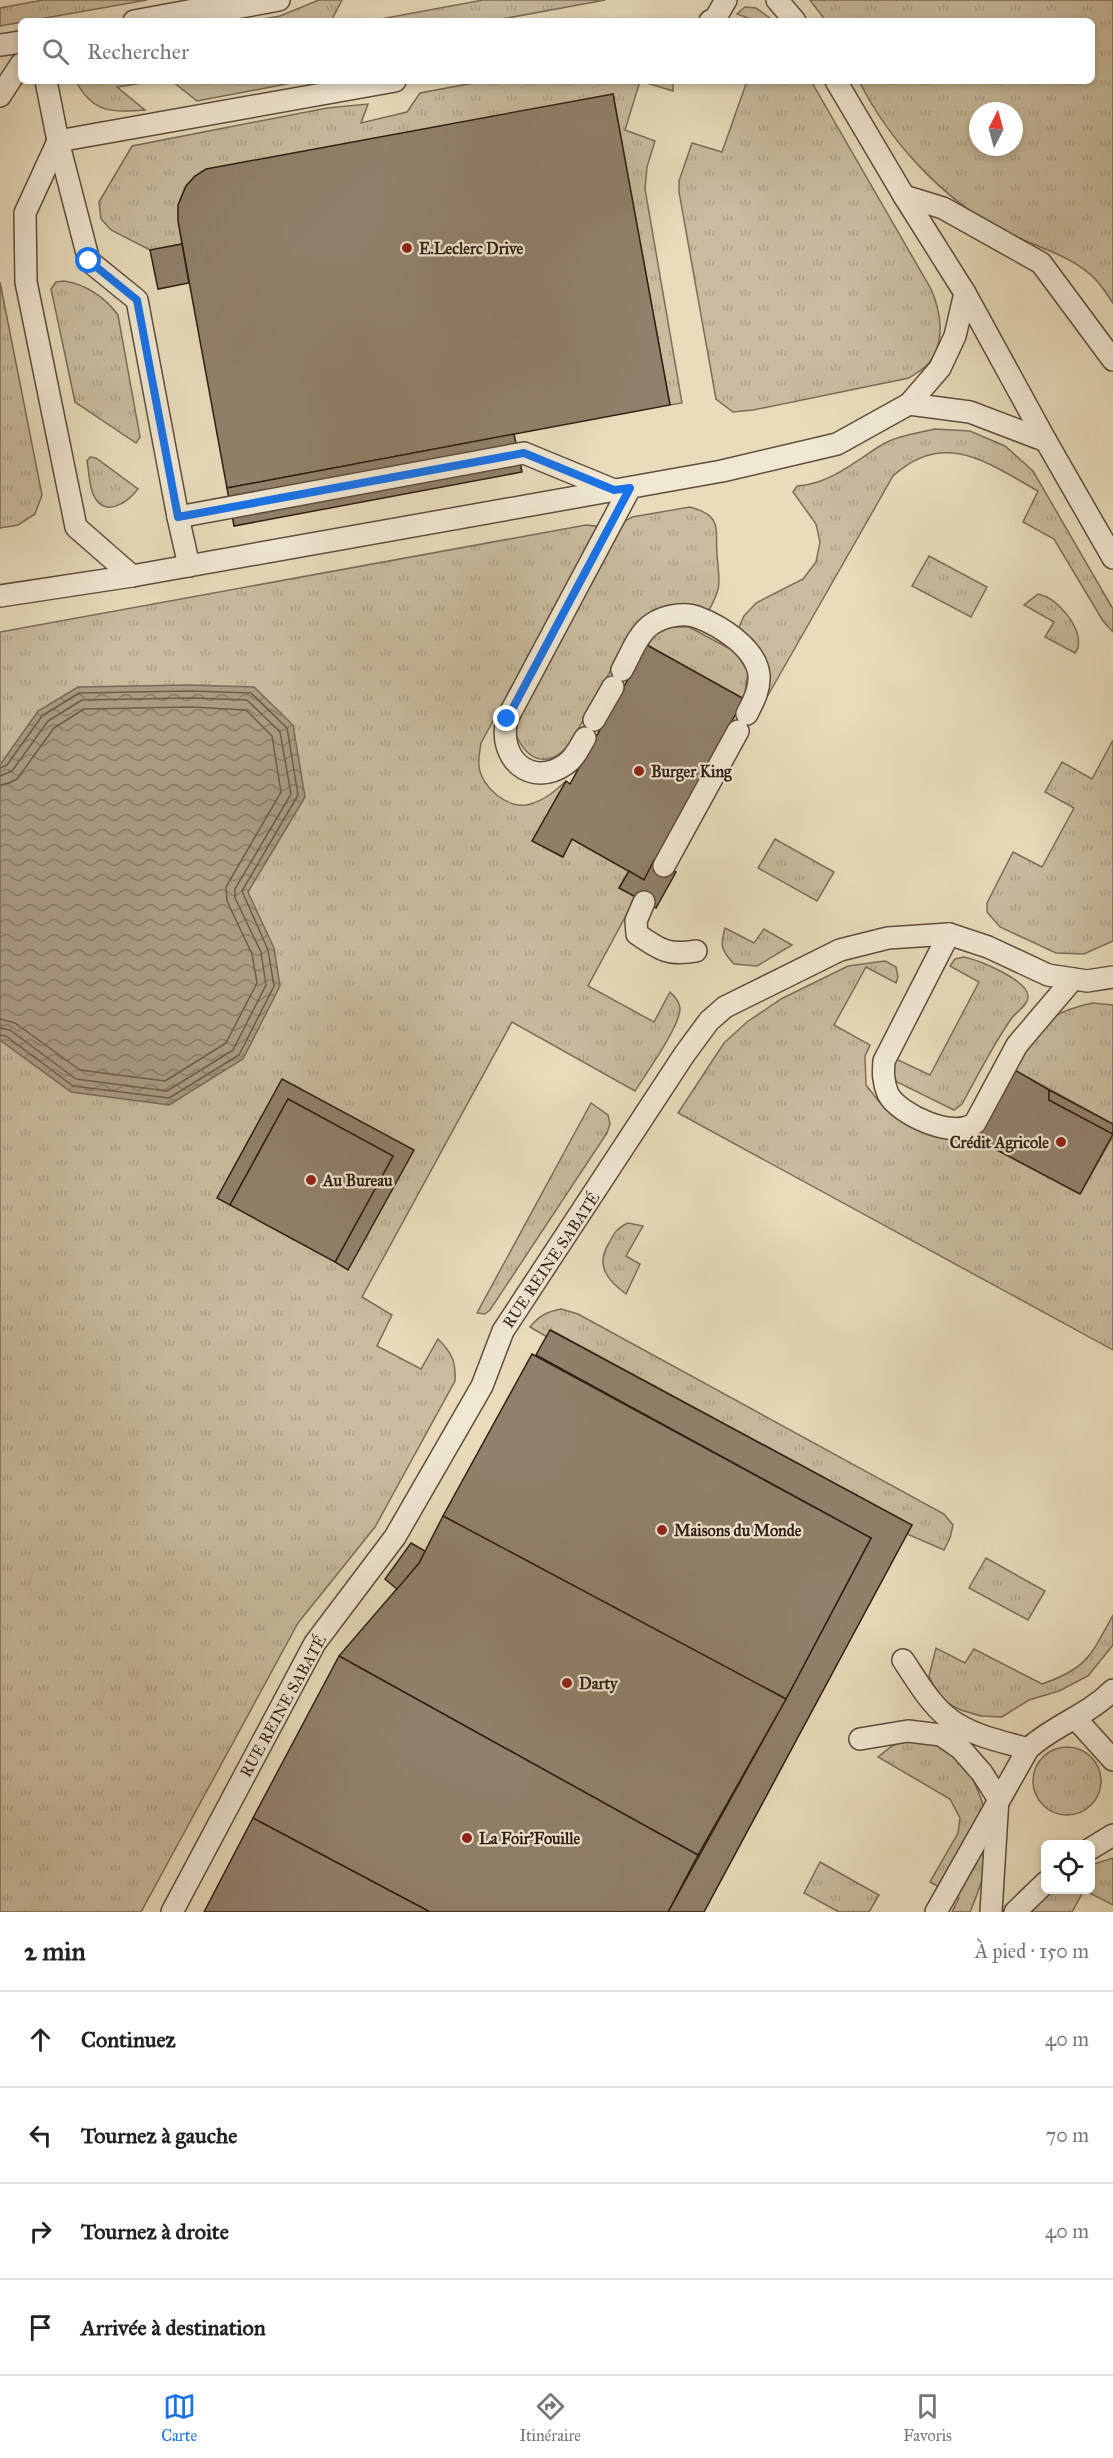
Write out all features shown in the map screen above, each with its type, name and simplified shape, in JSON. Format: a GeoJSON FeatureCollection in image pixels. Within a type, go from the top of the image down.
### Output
{"type":"FeatureCollection","features":[{"type":"Feature","properties":{"kind":"lane"},"geometry":{"type":"LineString","coordinates":[[150,18],[194,10],[230,9],[279,0]]}},
{"type":"Feature","properties":{"kind":"lane"},"geometry":{"type":"LineString","coordinates":[[716,18],[726,0]]}},
{"type":"Feature","properties":{"kind":"lane"},"geometry":{"type":"LineString","coordinates":[[777,0],[792,18]]}},
{"type":"Feature","properties":{"kind":"lane"},"geometry":{"type":"LineString","coordinates":[[0,45],[18,42]]}},
{"type":"Feature","properties":{"kind":"lane"},"geometry":{"type":"LineString","coordinates":[[0,96],[18,69]]}},
{"type":"Feature","properties":{"kind":"lane"},"geometry":{"type":"LineString","coordinates":[[47,84],[58,141],[89,261],[137,300],[189,566]]}},
{"type":"Feature","properties":{"kind":"lane"},"geometry":{"type":"LineString","coordinates":[[58,141],[378,84]]}},
{"type":"Feature","properties":{"kind":"lane"},"geometry":{"type":"LineString","coordinates":[[838,84],[965,293],[1113,558]]}},
{"type":"Feature","properties":{"kind":"lane"},"geometry":{"type":"LineString","coordinates":[[58,141],[25,213],[26,282],[76,527],[132,576]]}},
{"type":"Feature","properties":{"kind":"lane"},"geometry":{"type":"LineString","coordinates":[[904,196],[943,208],[1041,263],[1113,360]]}},
{"type":"Feature","properties":{"kind":"lane"},"geometry":{"type":"LineString","coordinates":[[0,596],[132,576],[722,471],[837,444],[909,404],[940,368],[955,336],[965,293]]}},
{"type":"Feature","properties":{"kind":"lane"},"geometry":{"type":"LineString","coordinates":[[909,404],[970,412],[1046,441]]}},
{"type":"Feature","properties":{"kind":"lane"},"geometry":{"type":"LineString","coordinates":[[178,517],[524,453],[622,489]]}},
{"type":"Feature","properties":{"kind":"lane"},"geometry":{"type":"LineString","coordinates":[[622,489],[507,719],[503,734],[506,747],[522,768],[535,773],[552,771],[568,763],[590,729],[642,634],[651,624],[666,617],[696,616],[737,640],[752,656],[759,672],[759,686],[742,723],[664,866]]}},
{"type":"Feature","properties":{"kind":"lane"},"geometry":{"type":"LineString","coordinates":[[644,903],[636,921],[637,934],[656,947],[677,954],[696,951]]}},
{"type":"Feature","properties":{"kind":"lane"},"geometry":{"type":"LineString","coordinates":[[948,934],[884,1061],[882,1078],[889,1096],[902,1108],[932,1125],[956,1131],[975,1123],[1017,1045],[1073,979]]}},
{"type":"Feature","properties":{"kind":"lane","name":"RUE REINE SABATÉ"},"geometry":{"type":"LineString","coordinates":[[172,1912],[315,1642],[395,1537],[482,1386],[503,1331],[684,1055],[710,1021],[725,1007],[840,950],[888,938],[948,934],[988,947],[1048,975],[1088,981],[1113,977]]}},
{"type":"Feature","properties":{"kind":"lane"},"geometry":{"type":"LineString","coordinates":[[903,1660],[928,1698],[956,1724],[988,1738],[1028,1749]]}},
{"type":"Feature","properties":{"kind":"lane"},"geometry":{"type":"LineString","coordinates":[[936,1912],[998,1798],[1028,1749],[1040,1738],[1076,1719],[1113,1690]]}},
{"type":"Feature","properties":{"kind":"lane"},"geometry":{"type":"LineString","coordinates":[[1076,1719],[1113,1760]]}},
{"type":"Feature","properties":{"kind":"lane"},"geometry":{"type":"LineString","coordinates":[[860,1739],[908,1731],[941,1735],[961,1749],[982,1773],[998,1798],[991,1912]]}},
{"type":"Feature","properties":{"kind":"lane"},"geometry":{"type":"LineString","coordinates":[[1095,1846],[1113,1835]]}},
{"type":"Feature","properties":{"kind":"lane"},"geometry":{"type":"LineString","coordinates":[[1015,1912],[1041,1887]]}},
{"type":"Feature","properties":{"kind":"green space"},"geometry":{"type":"Polygon","coordinates":[[[43,0],[147,0],[45,18],[18,18],[18,23],[0,26],[0,8],[43,0]]]}},
{"type":"Feature","properties":{"kind":"green space"},"geometry":{"type":"Polygon","coordinates":[[[319,0],[342,0],[333,18],[269,18],[280,16],[319,0]]]}},
{"type":"Feature","properties":{"kind":"green space"},"geometry":{"type":"Polygon","coordinates":[[[483,0],[605,0],[507,18],[386,18],[483,0]]]}},
{"type":"Feature","properties":{"kind":"green space"},"geometry":{"type":"Polygon","coordinates":[[[810,0],[1113,0],[1113,303],[1097,281],[1076,264],[1000,229],[957,201],[918,165],[885,125],[861,84],[1095,84],[1095,18],[824,18],[810,0]]]}},
{"type":"Feature","properties":{"kind":"green space"},"geometry":{"type":"Polygon","coordinates":[[[745,7],[756,8],[770,18],[748,18],[737,14],[745,7]]]}},
{"type":"Feature","properties":{"kind":"green space"},"geometry":{"type":"Polygon","coordinates":[[[78,84],[136,84],[117,87],[145,110],[104,109],[82,92],[78,84]]]}},
{"type":"Feature","properties":{"kind":"green space"},"geometry":{"type":"Polygon","coordinates":[[[176,84],[286,84],[197,101],[176,84]]]}},
{"type":"Feature","properties":{"kind":"green space"},"geometry":{"type":"Polygon","coordinates":[[[468,84],[639,84],[625,130],[655,141],[647,167],[645,189],[682,403],[670,405],[613,94],[195,176],[180,200],[178,216],[182,244],[150,250],[111,230],[101,219],[99,202],[132,146],[327,108],[368,104],[361,123],[407,112],[420,93],[468,84]]]}},
{"type":"Feature","properties":{"kind":"green space"},"geometry":{"type":"Polygon","coordinates":[[[650,84],[673,84],[673,91],[650,84]]]}},
{"type":"Feature","properties":{"kind":"green space"},"geometry":{"type":"Polygon","coordinates":[[[746,84],[813,84],[931,289],[939,317],[940,336],[929,363],[909,378],[753,410],[733,412],[716,399],[679,192],[679,181],[692,143],[722,152],[746,84]]]}},
{"type":"Feature","properties":{"kind":"green space"},"geometry":{"type":"Polygon","coordinates":[[[64,281],[94,292],[118,315],[140,437],[136,443],[75,402],[51,289],[56,282],[64,281]]]}},
{"type":"Feature","properties":{"kind":"green space"},"geometry":{"type":"Polygon","coordinates":[[[0,282],[42,495],[35,514],[18,525],[0,528],[0,282]]]}},
{"type":"Feature","properties":{"kind":"green space"},"geometry":{"type":"Polygon","coordinates":[[[935,429],[970,431],[1005,446],[1033,471],[1113,609],[1113,632],[1103,621],[1054,539],[1023,522],[1038,491],[1001,470],[966,455],[948,453],[930,455],[912,462],[893,476],[767,697],[767,675],[763,658],[754,643],[738,629],[744,616],[756,603],[803,579],[816,562],[820,542],[816,524],[793,492],[797,486],[822,481],[833,476],[891,440],[935,429]]]}},
{"type":"Feature","properties":{"kind":"green space"},"geometry":{"type":"Polygon","coordinates":[[[90,457],[96,458],[138,489],[116,506],[103,506],[93,494],[87,461],[90,457]]]}},
{"type":"Feature","properties":{"kind":"green space"},"geometry":{"type":"Polygon","coordinates":[[[690,507],[708,514],[715,524],[719,584],[708,612],[679,608],[663,609],[646,616],[637,623],[571,742],[556,756],[548,759],[534,757],[521,745],[516,735],[517,721],[625,521],[632,517],[690,507]]]}},
{"type":"Feature","properties":{"kind":"green space"},"geometry":{"type":"Polygon","coordinates":[[[586,525],[596,526],[596,532],[481,743],[479,766],[490,789],[505,801],[513,804],[530,804],[540,800],[554,792],[566,781],[533,841],[562,857],[572,839],[629,871],[619,888],[636,897],[588,986],[654,1022],[670,992],[678,1001],[680,1008],[675,1026],[635,1091],[512,1022],[362,1297],[392,1315],[377,1346],[421,1369],[438,1339],[452,1358],[455,1374],[455,1381],[375,1527],[298,1623],[141,1912],[0,1912],[0,632],[586,525]]]}},
{"type":"Feature","properties":{"kind":"green space"},"geometry":{"type":"Polygon","coordinates":[[[929,556],[987,587],[971,617],[912,586],[929,556]]]}},
{"type":"Feature","properties":{"kind":"green space"},"geometry":{"type":"Polygon","coordinates":[[[1038,594],[1053,601],[1067,615],[1078,640],[1075,653],[1045,637],[1054,622],[1024,605],[1038,594]]]}},
{"type":"Feature","properties":{"kind":"green space"},"geometry":{"type":"Polygon","coordinates":[[[668,627],[689,627],[736,652],[748,672],[744,699],[647,645],[654,635],[668,627]]]}},
{"type":"Feature","properties":{"kind":"green space"},"geometry":{"type":"Polygon","coordinates":[[[1113,740],[1113,941],[1084,954],[1056,953],[1000,927],[987,912],[987,903],[1013,852],[1042,867],[1074,808],[1045,792],[1062,762],[1092,779],[1113,740]]]}},
{"type":"Feature","properties":{"kind":"green space"},"geometry":{"type":"Polygon","coordinates":[[[775,839],[834,872],[817,901],[758,868],[775,839]]]}},
{"type":"Feature","properties":{"kind":"green space"},"geometry":{"type":"Polygon","coordinates":[[[725,928],[754,943],[764,929],[792,945],[757,966],[734,964],[723,948],[722,939],[725,928]]]}},
{"type":"Feature","properties":{"kind":"green space"},"geometry":{"type":"Polygon","coordinates":[[[964,957],[991,966],[1012,978],[1026,991],[1028,997],[1026,1003],[1011,1019],[998,1039],[962,1104],[954,1110],[897,1082],[891,1075],[894,1058],[930,1075],[979,982],[950,966],[955,959],[964,957]]]}},
{"type":"Feature","properties":{"kind":"green space"},"geometry":{"type":"Polygon","coordinates":[[[885,961],[896,967],[898,977],[896,983],[866,967],[834,1025],[870,1045],[865,1056],[866,1085],[881,1104],[945,1137],[981,1129],[976,1139],[1080,1194],[1113,1136],[1113,1350],[678,1113],[724,1043],[747,1022],[781,999],[848,966],[885,961]]]}},
{"type":"Feature","properties":{"kind":"green space"},"geometry":{"type":"Polygon","coordinates":[[[1093,1003],[1113,1005],[1113,1124],[1013,1069],[1044,1024],[1064,1011],[1093,1003]]]}},
{"type":"Feature","properties":{"kind":"green space"},"geometry":{"type":"Polygon","coordinates":[[[591,1103],[608,1115],[610,1124],[607,1133],[490,1310],[485,1314],[477,1313],[591,1103]]]}},
{"type":"Feature","properties":{"kind":"green space"},"geometry":{"type":"Polygon","coordinates":[[[628,1223],[643,1226],[626,1256],[640,1264],[626,1294],[613,1283],[605,1272],[603,1258],[614,1234],[628,1223]]]}},
{"type":"Feature","properties":{"kind":"green space"},"geometry":{"type":"Polygon","coordinates":[[[561,1309],[578,1314],[944,1514],[953,1525],[944,1550],[907,1534],[912,1525],[551,1330],[547,1337],[530,1327],[543,1315],[561,1309]]]}},
{"type":"Feature","properties":{"kind":"green space"},"geometry":{"type":"Polygon","coordinates":[[[986,1558],[1045,1591],[1028,1620],[969,1588],[986,1558]]]}},
{"type":"Feature","properties":{"kind":"green space"},"geometry":{"type":"Polygon","coordinates":[[[1113,1615],[1113,1645],[1088,1676],[1059,1691],[1029,1700],[1002,1717],[981,1716],[943,1701],[929,1676],[936,1648],[965,1663],[974,1649],[1042,1684],[1079,1666],[1093,1650],[1113,1615]]]}},
{"type":"Feature","properties":{"kind":"green space"},"geometry":{"type":"Polygon","coordinates":[[[906,1740],[934,1742],[949,1749],[969,1772],[982,1802],[989,1833],[989,1846],[982,1880],[970,1912],[952,1912],[959,1898],[930,1882],[958,1833],[960,1818],[950,1799],[878,1757],[892,1746],[906,1740]]]}},
{"type":"Feature","properties":{"kind":"green space"},"geometry":{"type":"Polygon","coordinates":[[[1067,1747],[1080,1750],[1091,1757],[1098,1768],[1101,1781],[1098,1794],[1091,1805],[1080,1812],[1067,1815],[1054,1812],[1043,1805],[1036,1794],[1033,1781],[1036,1768],[1043,1757],[1054,1750],[1067,1747]]]}},
{"type":"Feature","properties":{"kind":"green space"},"geometry":{"type":"Polygon","coordinates":[[[1113,1858],[1113,1905],[1092,1894],[1095,1894],[1095,1864],[1113,1858]]]}},
{"type":"Feature","properties":{"kind":"green space"},"geometry":{"type":"Polygon","coordinates":[[[820,1862],[879,1895],[869,1912],[839,1912],[804,1893],[820,1862]]]}},
{"type":"Feature","properties":{"kind":"green space"},"geometry":{"type":"Polygon","coordinates":[[[1043,1894],[1082,1894],[1072,1912],[1026,1912],[1043,1894]]]}},
{"type":"Feature","properties":{"kind":"water"},"geometry":{"type":"Polygon","coordinates":[[[191,685],[254,687],[293,725],[305,797],[248,892],[274,948],[280,986],[243,1059],[169,1105],[71,1092],[0,1040],[0,765],[38,711],[78,687],[191,685]]]}},
{"type":"Feature","properties":{"kind":"building"},"geometry":{"type":"Polygon","coordinates":[[[613,94],[670,405],[227,488],[178,221],[178,205],[186,186],[195,176],[206,169],[613,94]]]}},
{"type":"Feature","properties":{"kind":"building"},"geometry":{"type":"Polygon","coordinates":[[[182,244],[189,283],[158,289],[150,250],[182,244]]]}},
{"type":"Feature","properties":{"kind":"building"},"geometry":{"type":"Polygon","coordinates":[[[514,434],[522,472],[234,526],[227,488],[514,434]]]}},
{"type":"Feature","properties":{"kind":"building"},"geometry":{"type":"Polygon","coordinates":[[[647,645],[744,699],[644,880],[572,839],[563,857],[532,841],[566,781],[570,784],[647,645]]]}},
{"type":"Feature","properties":{"kind":"building"},"geometry":{"type":"Polygon","coordinates":[[[654,860],[676,872],[656,908],[619,888],[629,871],[644,880],[654,860]]]}},
{"type":"Feature","properties":{"kind":"building"},"geometry":{"type":"Polygon","coordinates":[[[1013,1069],[1049,1090],[1049,1100],[1113,1134],[1080,1194],[976,1139],[1013,1069]]]}},
{"type":"Feature","properties":{"kind":"building"},"geometry":{"type":"Polygon","coordinates":[[[282,1079],[414,1150],[348,1270],[335,1262],[393,1156],[288,1099],[230,1205],[217,1198],[282,1079]]]}},
{"type":"Feature","properties":{"kind":"building"},"geometry":{"type":"Polygon","coordinates":[[[1049,1090],[1113,1124],[1113,1134],[1049,1100],[1049,1090]]]}},
{"type":"Feature","properties":{"kind":"building","name":"Au Bureau"},"geometry":{"type":"Polygon","coordinates":[[[288,1099],[393,1156],[335,1262],[230,1205],[288,1099]]]}},
{"type":"Feature","properties":{"kind":"building"},"geometry":{"type":"Polygon","coordinates":[[[550,1330],[912,1525],[704,1912],[668,1912],[786,1699],[871,1538],[536,1355],[550,1330]]]}},
{"type":"Feature","properties":{"kind":"building"},"geometry":{"type":"Polygon","coordinates":[[[532,1354],[871,1538],[786,1699],[443,1516],[532,1354]]]}},
{"type":"Feature","properties":{"kind":"building"},"geometry":{"type":"Polygon","coordinates":[[[443,1516],[786,1699],[698,1855],[339,1656],[419,1563],[443,1516]]]}},
{"type":"Feature","properties":{"kind":"building"},"geometry":{"type":"Polygon","coordinates":[[[411,1543],[425,1551],[419,1563],[397,1589],[385,1579],[411,1543]]]}},
{"type":"Feature","properties":{"kind":"building"},"geometry":{"type":"Polygon","coordinates":[[[339,1656],[698,1855],[668,1912],[430,1912],[253,1818],[339,1656]]]}},
{"type":"Feature","properties":{"kind":"building"},"geometry":{"type":"Polygon","coordinates":[[[253,1818],[430,1912],[204,1912],[253,1818]]]}},
{"type":"Feature","properties":{"kind":"place","name":"E.Leclerc Drive"},"geometry":{"type":"Point","coordinates":[407,248]}},
{"type":"Feature","properties":{"kind":"place","name":"Burger King"},"geometry":{"type":"Point","coordinates":[639,771]}},
{"type":"Feature","properties":{"kind":"place","name":"Crédit Agricole"},"geometry":{"type":"Point","coordinates":[1061,1142]}},
{"type":"Feature","properties":{"kind":"place","name":"Au Bureau"},"geometry":{"type":"Point","coordinates":[311,1180]}},
{"type":"Feature","properties":{"kind":"place","name":"Maisons du Monde"},"geometry":{"type":"Point","coordinates":[662,1530]}},
{"type":"Feature","properties":{"kind":"place","name":"Darty"},"geometry":{"type":"Point","coordinates":[567,1683]}},
{"type":"Feature","properties":{"kind":"place","name":"La Foir'Fouille"},"geometry":{"type":"Point","coordinates":[467,1838]}},
{"type":"Feature","properties":{"kind":"route"},"geometry":{"type":"LineString","coordinates":[[89,261],[137,300],[178,517],[524,453],[614,490],[630,488],[507,719]]}}]}
